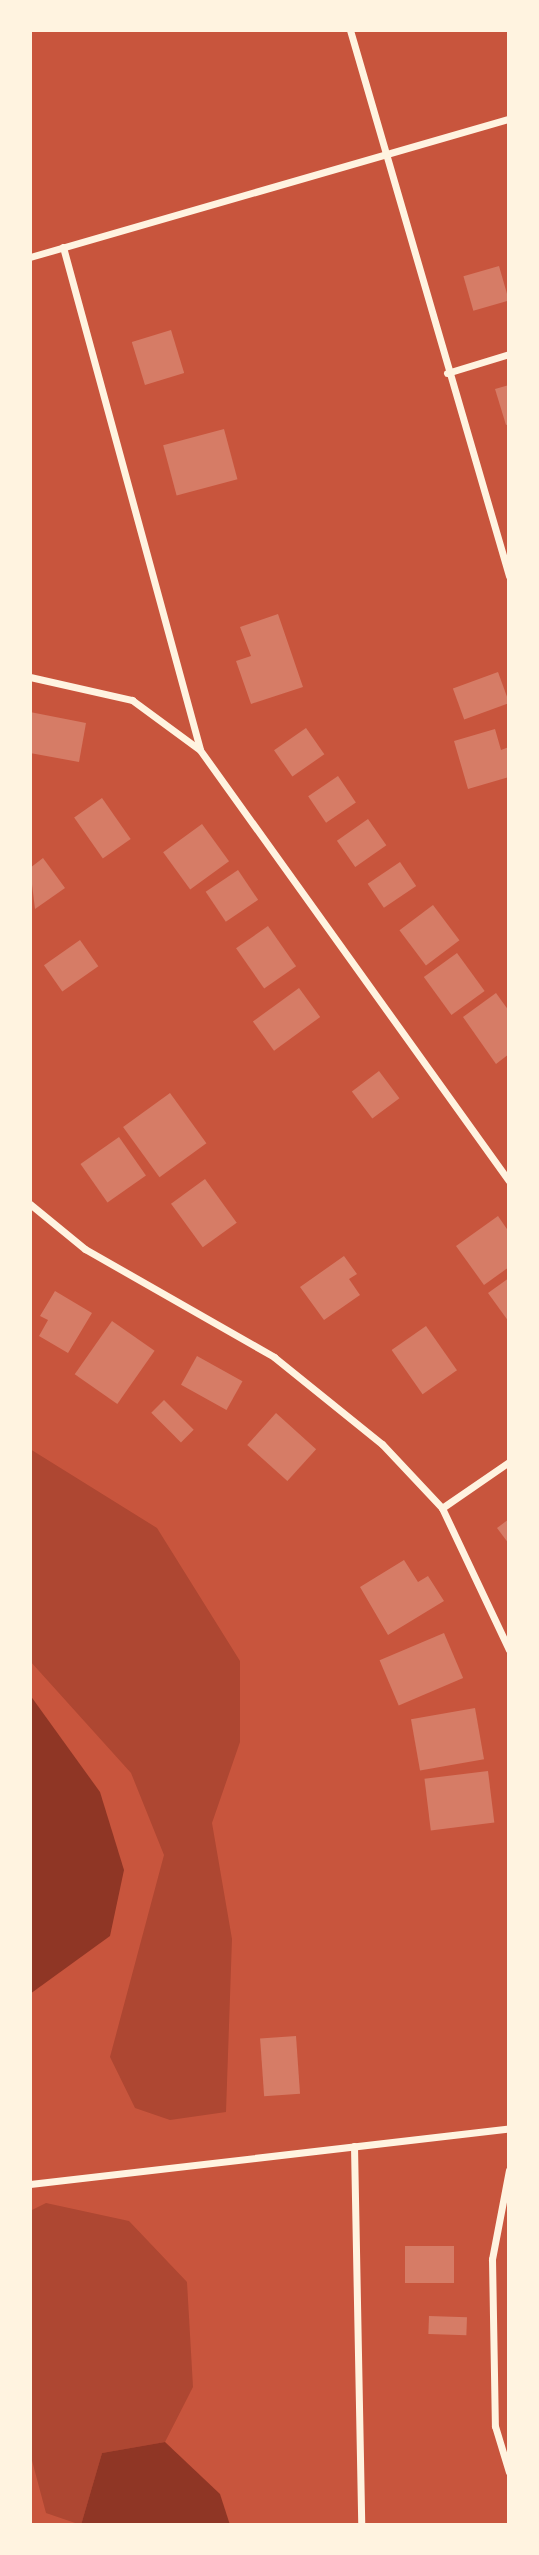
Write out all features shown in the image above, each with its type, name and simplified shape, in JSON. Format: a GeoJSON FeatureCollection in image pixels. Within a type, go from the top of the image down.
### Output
{"type":"FeatureCollection","features":[{"type":"Feature","properties":{"kind":"street"},"geometry":{"type":"LineString","coordinates":[[350,30],[387,153],[447,373],[509,576]]}},
{"type":"Feature","properties":{"kind":"street"},"geometry":{"type":"LineString","coordinates":[[30,257],[509,119]]}},
{"type":"Feature","properties":{"kind":"street"},"geometry":{"type":"LineString","coordinates":[[63,247],[200,750]]}},
{"type":"Feature","properties":{"kind":"street"},"geometry":{"type":"LineString","coordinates":[[447,373],[509,354]]}},
{"type":"Feature","properties":{"kind":"street"},"geometry":{"type":"LineString","coordinates":[[499,542],[509,539]]}},
{"type":"Feature","properties":{"kind":"street"},"geometry":{"type":"LineString","coordinates":[[30,677],[132,699],[200,750],[509,1181]]}},
{"type":"Feature","properties":{"kind":"street"},"geometry":{"type":"LineString","coordinates":[[30,1204],[85,1249],[319,1389],[442,1508],[509,1650]]}},
{"type":"Feature","properties":{"kind":"street"},"geometry":{"type":"LineString","coordinates":[[442,1508],[509,1462]]}},
{"type":"Feature","properties":{"kind":"street"},"geometry":{"type":"LineString","coordinates":[[30,2184],[509,2129]]}},
{"type":"Feature","properties":{"kind":"street"},"geometry":{"type":"LineString","coordinates":[[354,2146],[361,2525]]}},
{"type":"Feature","properties":{"kind":"street"},"geometry":{"type":"LineString","coordinates":[[509,2170],[492,2259],[495,2426],[509,2472]]}},
{"type":"Feature","properties":{"kind":"shaded area"},"geometry":{"type":"Polygon","coordinates":[[[30,1449],[157,1528],[240,1661],[240,1742],[212,1823],[232,1939],[226,2112],[170,2120],[135,2108],[110,2057],[164,1855],[131,1773],[30,1661],[30,1449]]]}},
{"type":"Feature","properties":{"kind":"shaded area"},"geometry":{"type":"Polygon","coordinates":[[[30,1695],[100,1792],[124,1870],[110,1936],[30,1994],[30,1695]]]}},
{"type":"Feature","properties":{"kind":"shaded area"},"geometry":{"type":"Polygon","coordinates":[[[46,2203],[129,2221],[187,2282],[193,2387],[165,2442],[102,2453],[81,2525],[46,2513],[30,2453],[30,2211],[46,2203]]]}},
{"type":"Feature","properties":{"kind":"shaded area"},"geometry":{"type":"Polygon","coordinates":[[[165,2442],[220,2494],[230,2525],[81,2525],[102,2453],[165,2442]]]}},
{"type":"Feature","properties":{"kind":"building"},"geometry":{"type":"Polygon","coordinates":[[[499,266],[509,301],[473,311],[463,276],[499,266]]]}},
{"type":"Feature","properties":{"kind":"building"},"geometry":{"type":"Polygon","coordinates":[[[171,330],[184,373],[145,385],[132,342],[171,330]]]}},
{"type":"Feature","properties":{"kind":"building"},"geometry":{"type":"Polygon","coordinates":[[[509,385],[509,424],[506,425],[495,389],[509,385]]]}},
{"type":"Feature","properties":{"kind":"building"},"geometry":{"type":"Polygon","coordinates":[[[224,429],[237,479],[177,496],[163,445],[224,429]]]}},
{"type":"Feature","properties":{"kind":"building"},"geometry":{"type":"Polygon","coordinates":[[[278,614],[303,687],[251,704],[236,661],[251,656],[240,627],[278,614]]]}},
{"type":"Feature","properties":{"kind":"building"},"geometry":{"type":"Polygon","coordinates":[[[498,672],[509,703],[464,719],[453,688],[498,672]]]}},
{"type":"Feature","properties":{"kind":"building"},"geometry":{"type":"Polygon","coordinates":[[[30,712],[86,723],[79,762],[30,753],[30,712]]]}},
{"type":"Feature","properties":{"kind":"building"},"geometry":{"type":"Polygon","coordinates":[[[306,728],[324,754],[292,777],[274,750],[306,728]]]}},
{"type":"Feature","properties":{"kind":"building"},"geometry":{"type":"Polygon","coordinates":[[[495,729],[501,750],[509,747],[509,777],[468,789],[454,741],[495,729]]]}},
{"type":"Feature","properties":{"kind":"building"},"geometry":{"type":"Polygon","coordinates":[[[338,776],[356,803],[326,823],[308,796],[338,776]]]}},
{"type":"Feature","properties":{"kind":"building"},"geometry":{"type":"Polygon","coordinates":[[[102,798],[131,839],[103,858],[74,818],[102,798]]]}},
{"type":"Feature","properties":{"kind":"building"},"geometry":{"type":"Polygon","coordinates":[[[368,819],[386,845],[355,867],[337,841],[368,819]]]}},
{"type":"Feature","properties":{"kind":"building"},"geometry":{"type":"Polygon","coordinates":[[[202,824],[229,861],[190,889],[163,852],[202,824]]]}},
{"type":"Feature","properties":{"kind":"building"},"geometry":{"type":"Polygon","coordinates":[[[43,858],[65,888],[35,909],[30,868],[43,858]]]}},
{"type":"Feature","properties":{"kind":"building"},"geometry":{"type":"Polygon","coordinates":[[[400,862],[416,886],[384,908],[368,884],[400,862]]]}},
{"type":"Feature","properties":{"kind":"building"},"geometry":{"type":"Polygon","coordinates":[[[238,870],[258,900],[226,922],[206,892],[238,870]]]}},
{"type":"Feature","properties":{"kind":"building"},"geometry":{"type":"Polygon","coordinates":[[[433,905],[459,940],[426,965],[399,930],[433,905]]]}},
{"type":"Feature","properties":{"kind":"building"},"geometry":{"type":"Polygon","coordinates":[[[268,926],[296,966],[264,989],[236,948],[268,926]]]}},
{"type":"Feature","properties":{"kind":"building"},"geometry":{"type":"Polygon","coordinates":[[[80,940],[98,966],[62,991],[44,965],[80,940]]]}},
{"type":"Feature","properties":{"kind":"building"},"geometry":{"type":"Polygon","coordinates":[[[457,953],[485,991],[451,1015],[424,977],[457,953]]]}},
{"type":"Feature","properties":{"kind":"building"},"geometry":{"type":"Polygon","coordinates":[[[299,988],[320,1017],[274,1051],[253,1022],[299,988]]]}},
{"type":"Feature","properties":{"kind":"building"},"geometry":{"type":"Polygon","coordinates":[[[496,993],[509,1011],[509,1054],[496,1064],[463,1017],[496,993]]]}},
{"type":"Feature","properties":{"kind":"building"},"geometry":{"type":"Polygon","coordinates":[[[379,1071],[399,1098],[372,1119],[352,1091],[379,1071]]]}},
{"type":"Feature","properties":{"kind":"building"},"geometry":{"type":"Polygon","coordinates":[[[170,1093],[206,1143],[160,1177],[123,1127],[170,1093]]]}},
{"type":"Feature","properties":{"kind":"building"},"geometry":{"type":"Polygon","coordinates":[[[119,1137],[146,1176],[107,1202],[80,1164],[119,1137]]]}},
{"type":"Feature","properties":{"kind":"building"},"geometry":{"type":"Polygon","coordinates":[[[205,1179],[237,1223],[203,1247],[171,1204],[205,1179]]]}},
{"type":"Feature","properties":{"kind":"building"},"geometry":{"type":"Polygon","coordinates":[[[498,1216],[509,1232],[509,1267],[484,1285],[456,1246],[498,1216]]]}},
{"type":"Feature","properties":{"kind":"building"},"geometry":{"type":"Polygon","coordinates":[[[344,1256],[357,1274],[349,1279],[360,1295],[324,1320],[300,1287],[344,1256]]]}},
{"type":"Feature","properties":{"kind":"building"},"geometry":{"type":"Polygon","coordinates":[[[509,1278],[509,1322],[488,1293],[509,1278]]]}},
{"type":"Feature","properties":{"kind":"building"},"geometry":{"type":"Polygon","coordinates":[[[55,1291],[92,1313],[68,1353],[39,1336],[48,1320],[40,1316],[55,1291]]]}},
{"type":"Feature","properties":{"kind":"building"},"geometry":{"type":"Polygon","coordinates":[[[112,1321],[155,1351],[117,1404],[75,1374],[112,1321]]]}},
{"type":"Feature","properties":{"kind":"building"},"geometry":{"type":"Polygon","coordinates":[[[426,1326],[457,1370],[423,1394],[392,1350],[426,1326]]]}},
{"type":"Feature","properties":{"kind":"building"},"geometry":{"type":"Polygon","coordinates":[[[197,1356],[242,1381],[226,1410],[181,1385],[197,1356]]]}},
{"type":"Feature","properties":{"kind":"building"},"geometry":{"type":"Polygon","coordinates":[[[164,1400],[194,1430],[181,1442],[151,1413],[164,1400]]]}},
{"type":"Feature","properties":{"kind":"building"},"geometry":{"type":"Polygon","coordinates":[[[276,1413],[316,1449],[287,1481],[247,1445],[276,1413]]]}},
{"type":"Feature","properties":{"kind":"building"},"geometry":{"type":"Polygon","coordinates":[[[509,1519],[509,1544],[497,1528],[509,1519]]]}},
{"type":"Feature","properties":{"kind":"building"},"geometry":{"type":"Polygon","coordinates":[[[404,1560],[418,1582],[428,1576],[444,1601],[388,1635],[360,1587],[404,1560]]]}},
{"type":"Feature","properties":{"kind":"building"},"geometry":{"type":"Polygon","coordinates":[[[444,1633],[463,1678],[399,1705],[380,1660],[444,1633]]]}},
{"type":"Feature","properties":{"kind":"building"},"geometry":{"type":"Polygon","coordinates":[[[475,1708],[484,1759],[420,1770],[411,1719],[475,1708]]]}},
{"type":"Feature","properties":{"kind":"building"},"geometry":{"type":"Polygon","coordinates":[[[488,1771],[494,1823],[431,1830],[424,1779],[488,1771]]]}},
{"type":"Feature","properties":{"kind":"building"},"geometry":{"type":"Polygon","coordinates":[[[296,2036],[300,2094],[264,2096],[260,2039],[296,2036]]]}},
{"type":"Feature","properties":{"kind":"building"},"geometry":{"type":"Polygon","coordinates":[[[405,2246],[454,2246],[454,2283],[405,2283],[405,2246]]]}},
{"type":"Feature","properties":{"kind":"building"},"geometry":{"type":"Polygon","coordinates":[[[429,2316],[467,2317],[466,2335],[428,2334],[429,2316]]]}}]}
